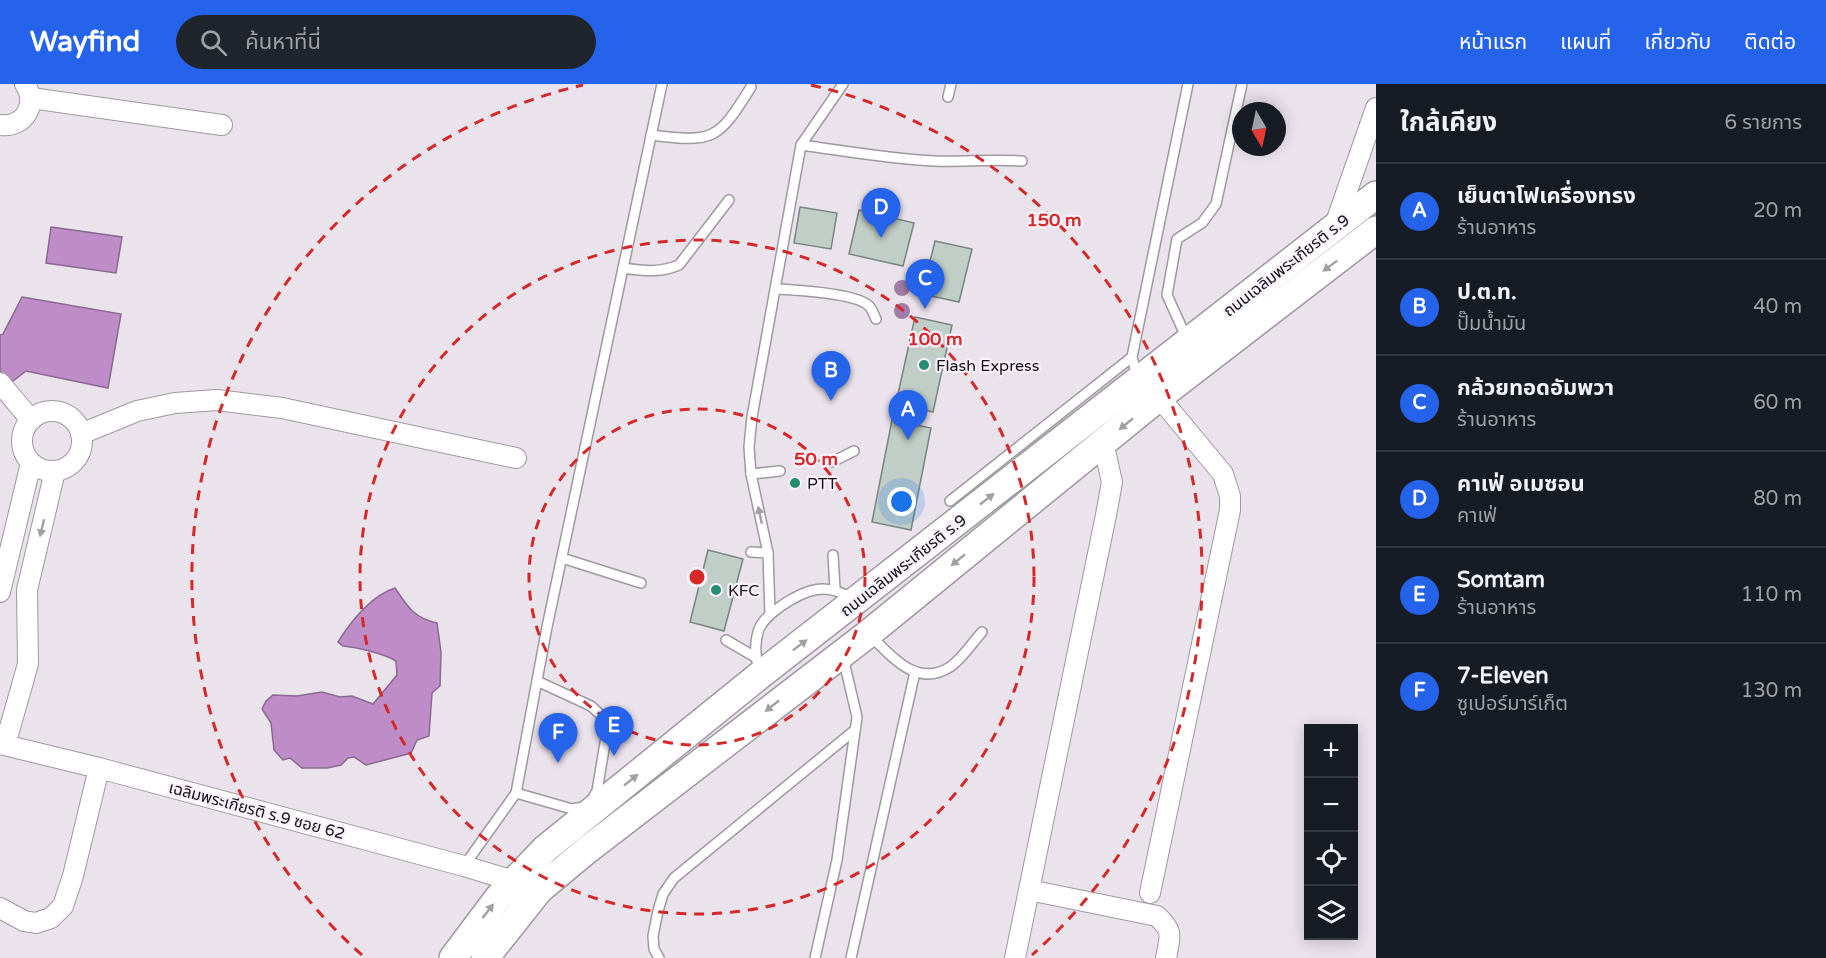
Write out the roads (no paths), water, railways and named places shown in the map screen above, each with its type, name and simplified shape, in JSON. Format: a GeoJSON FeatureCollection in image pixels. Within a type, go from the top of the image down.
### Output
{"type":"FeatureCollection","features":[{"type":"Feature","properties":{"kind":"main road","name":"ถนนเฉลิมพระเกียรติ ร.9"},"geometry":{"type":"LineString","coordinates":[[453,958],[513,881],[545,849],[758,666],[846,595],[1143,378],[1376,195]]}},
{"type":"Feature","properties":{"kind":"main road","name":"ถนนเฉลิมพระเกียรติ ร.9"},"geometry":{"type":"LineString","coordinates":[[485,958],[539,890],[868,633],[1103,442],[1143,378],[1376,230]]}},
{"type":"Feature","properties":{"kind":"main road"},"geometry":{"type":"LineString","coordinates":[[513,881],[539,890]]}},
{"type":"Feature","properties":{"kind":"street"},"geometry":{"type":"LineString","coordinates":[[0,125],[12,125],[24,118],[31,105],[28,91],[222,125]]}},
{"type":"Feature","properties":{"kind":"street"},"geometry":{"type":"LineString","coordinates":[[1335,225],[1376,108]]}},
{"type":"Feature","properties":{"kind":"street"},"geometry":{"type":"LineString","coordinates":[[1143,378],[1223,474],[1230,496],[1230,510],[1150,893]]}},
{"type":"Feature","properties":{"kind":"street"},"geometry":{"type":"LineString","coordinates":[[1,386],[31,420]]}},
{"type":"Feature","properties":{"kind":"street"},"geometry":{"type":"LineString","coordinates":[[81,434],[137,411],[175,403],[217,400],[282,408],[516,458]]}},
{"type":"Feature","properties":{"kind":"street"},"geometry":{"type":"LineString","coordinates":[[50,412],[70,417],[81,434],[82,444],[80,454],[74,462],[55,471],[45,470],[31,463],[24,449],[23,439],[31,420],[40,414],[50,412]]}},
{"type":"Feature","properties":{"kind":"street"},"geometry":{"type":"LineString","coordinates":[[1015,958],[1112,482],[1103,442]]}},
{"type":"Feature","properties":{"kind":"street"},"geometry":{"type":"LineString","coordinates":[[27,590],[1,590],[31,463]]}},
{"type":"Feature","properties":{"kind":"street"},"geometry":{"type":"LineString","coordinates":[[2,745],[28,664],[27,590],[55,471]]}},
{"type":"Feature","properties":{"kind":"street","name":"เฉลิมพระเกียรติ ร.9 ซอย 62"},"geometry":{"type":"LineString","coordinates":[[2,745],[99,768],[513,881]]}},
{"type":"Feature","properties":{"kind":"street"},"geometry":{"type":"LineString","coordinates":[[0,908],[24,921],[36,923],[51,918],[63,906],[73,876],[99,768]]}},
{"type":"Feature","properties":{"kind":"street"},"geometry":{"type":"LineString","coordinates":[[1029,890],[1157,916],[1168,927],[1170,938],[1166,958]]}},
{"type":"Feature","properties":{"kind":"lane"},"geometry":{"type":"LineString","coordinates":[[464,866],[516,793],[562,558],[662,84]]}},
{"type":"Feature","properties":{"kind":"lane"},"geometry":{"type":"LineString","coordinates":[[770,614],[768,553],[751,474],[749,447],[752,417],[801,145],[843,84]]}},
{"type":"Feature","properties":{"kind":"lane"},"geometry":{"type":"LineString","coordinates":[[948,97],[951,84]]}},
{"type":"Feature","properties":{"kind":"lane"},"geometry":{"type":"LineString","coordinates":[[950,501],[1143,378],[1188,84]]}},
{"type":"Feature","properties":{"kind":"lane"},"geometry":{"type":"LineString","coordinates":[[1188,342],[1167,295],[1177,239],[1202,223],[1216,204],[1242,84]]}},
{"type":"Feature","properties":{"kind":"lane"},"geometry":{"type":"LineString","coordinates":[[651,135],[686,139],[707,137],[723,129],[751,87]]}},
{"type":"Feature","properties":{"kind":"lane"},"geometry":{"type":"LineString","coordinates":[[801,145],[891,158],[1022,161]]}},
{"type":"Feature","properties":{"kind":"lane"},"geometry":{"type":"LineString","coordinates":[[623,268],[654,272],[679,265],[729,200]]}},
{"type":"Feature","properties":{"kind":"lane"},"geometry":{"type":"LineString","coordinates":[[776,289],[809,291],[857,299],[868,306],[876,319]]}},
{"type":"Feature","properties":{"kind":"lane"},"geometry":{"type":"LineString","coordinates":[[832,462],[854,451]]}},
{"type":"Feature","properties":{"kind":"lane"},"geometry":{"type":"LineString","coordinates":[[751,474],[780,471]]}},
{"type":"Feature","properties":{"kind":"lane"},"geometry":{"type":"LineString","coordinates":[[752,552],[768,553]]}},
{"type":"Feature","properties":{"kind":"lane"},"geometry":{"type":"LineString","coordinates":[[833,555],[846,595]]}},
{"type":"Feature","properties":{"kind":"lane"},"geometry":{"type":"LineString","coordinates":[[562,558],[641,583]]}},
{"type":"Feature","properties":{"kind":"lane"},"geometry":{"type":"LineString","coordinates":[[758,666],[755,643],[760,627],[770,614],[797,594],[818,588],[846,595]]}},
{"type":"Feature","properties":{"kind":"lane"},"geometry":{"type":"LineString","coordinates":[[868,633],[898,662],[915,672],[929,676],[950,666],[982,632]]}},
{"type":"Feature","properties":{"kind":"lane"},"geometry":{"type":"LineString","coordinates":[[726,640],[758,666]]}},
{"type":"Feature","properties":{"kind":"lane"},"geometry":{"type":"LineString","coordinates":[[815,958],[837,860],[857,717],[842,652]]}},
{"type":"Feature","properties":{"kind":"lane"},"geometry":{"type":"LineString","coordinates":[[852,958],[915,672]]}},
{"type":"Feature","properties":{"kind":"lane"},"geometry":{"type":"LineString","coordinates":[[516,793],[572,809],[584,807],[597,791],[607,731],[604,718],[591,706],[537,681]]}},
{"type":"Feature","properties":{"kind":"lane"},"geometry":{"type":"LineString","coordinates":[[659,958],[654,949],[653,936],[663,894],[674,878],[855,730]]}},
{"type":"Feature","properties":{"kind":"place","name":"คาเฟ่ อเมซอน"},"geometry":{"type":"Point","coordinates":[881,238]}},
{"type":"Feature","properties":{"kind":"place","name":"กล้วยทอดอัมพวา"},"geometry":{"type":"Point","coordinates":[925,309]}},
{"type":"Feature","properties":{"kind":"place","name":"Flash Express"},"geometry":{"type":"Point","coordinates":[924,365]}},
{"type":"Feature","properties":{"kind":"place","name":"ป.ต.ท."},"geometry":{"type":"Point","coordinates":[831,401]}},
{"type":"Feature","properties":{"kind":"place","name":"เย็นตาโฟเครื่องทรง"},"geometry":{"type":"Point","coordinates":[908,440]}},
{"type":"Feature","properties":{"kind":"place","name":"PTT"},"geometry":{"type":"Point","coordinates":[795,483]}},
{"type":"Feature","properties":{"kind":"place","name":"KFC"},"geometry":{"type":"Point","coordinates":[716,590]}},
{"type":"Feature","properties":{"kind":"place","name":"Somtam"},"geometry":{"type":"Point","coordinates":[614,756]}},
{"type":"Feature","properties":{"kind":"place","name":"7-Eleven"},"geometry":{"type":"Point","coordinates":[558,763]}}]}
